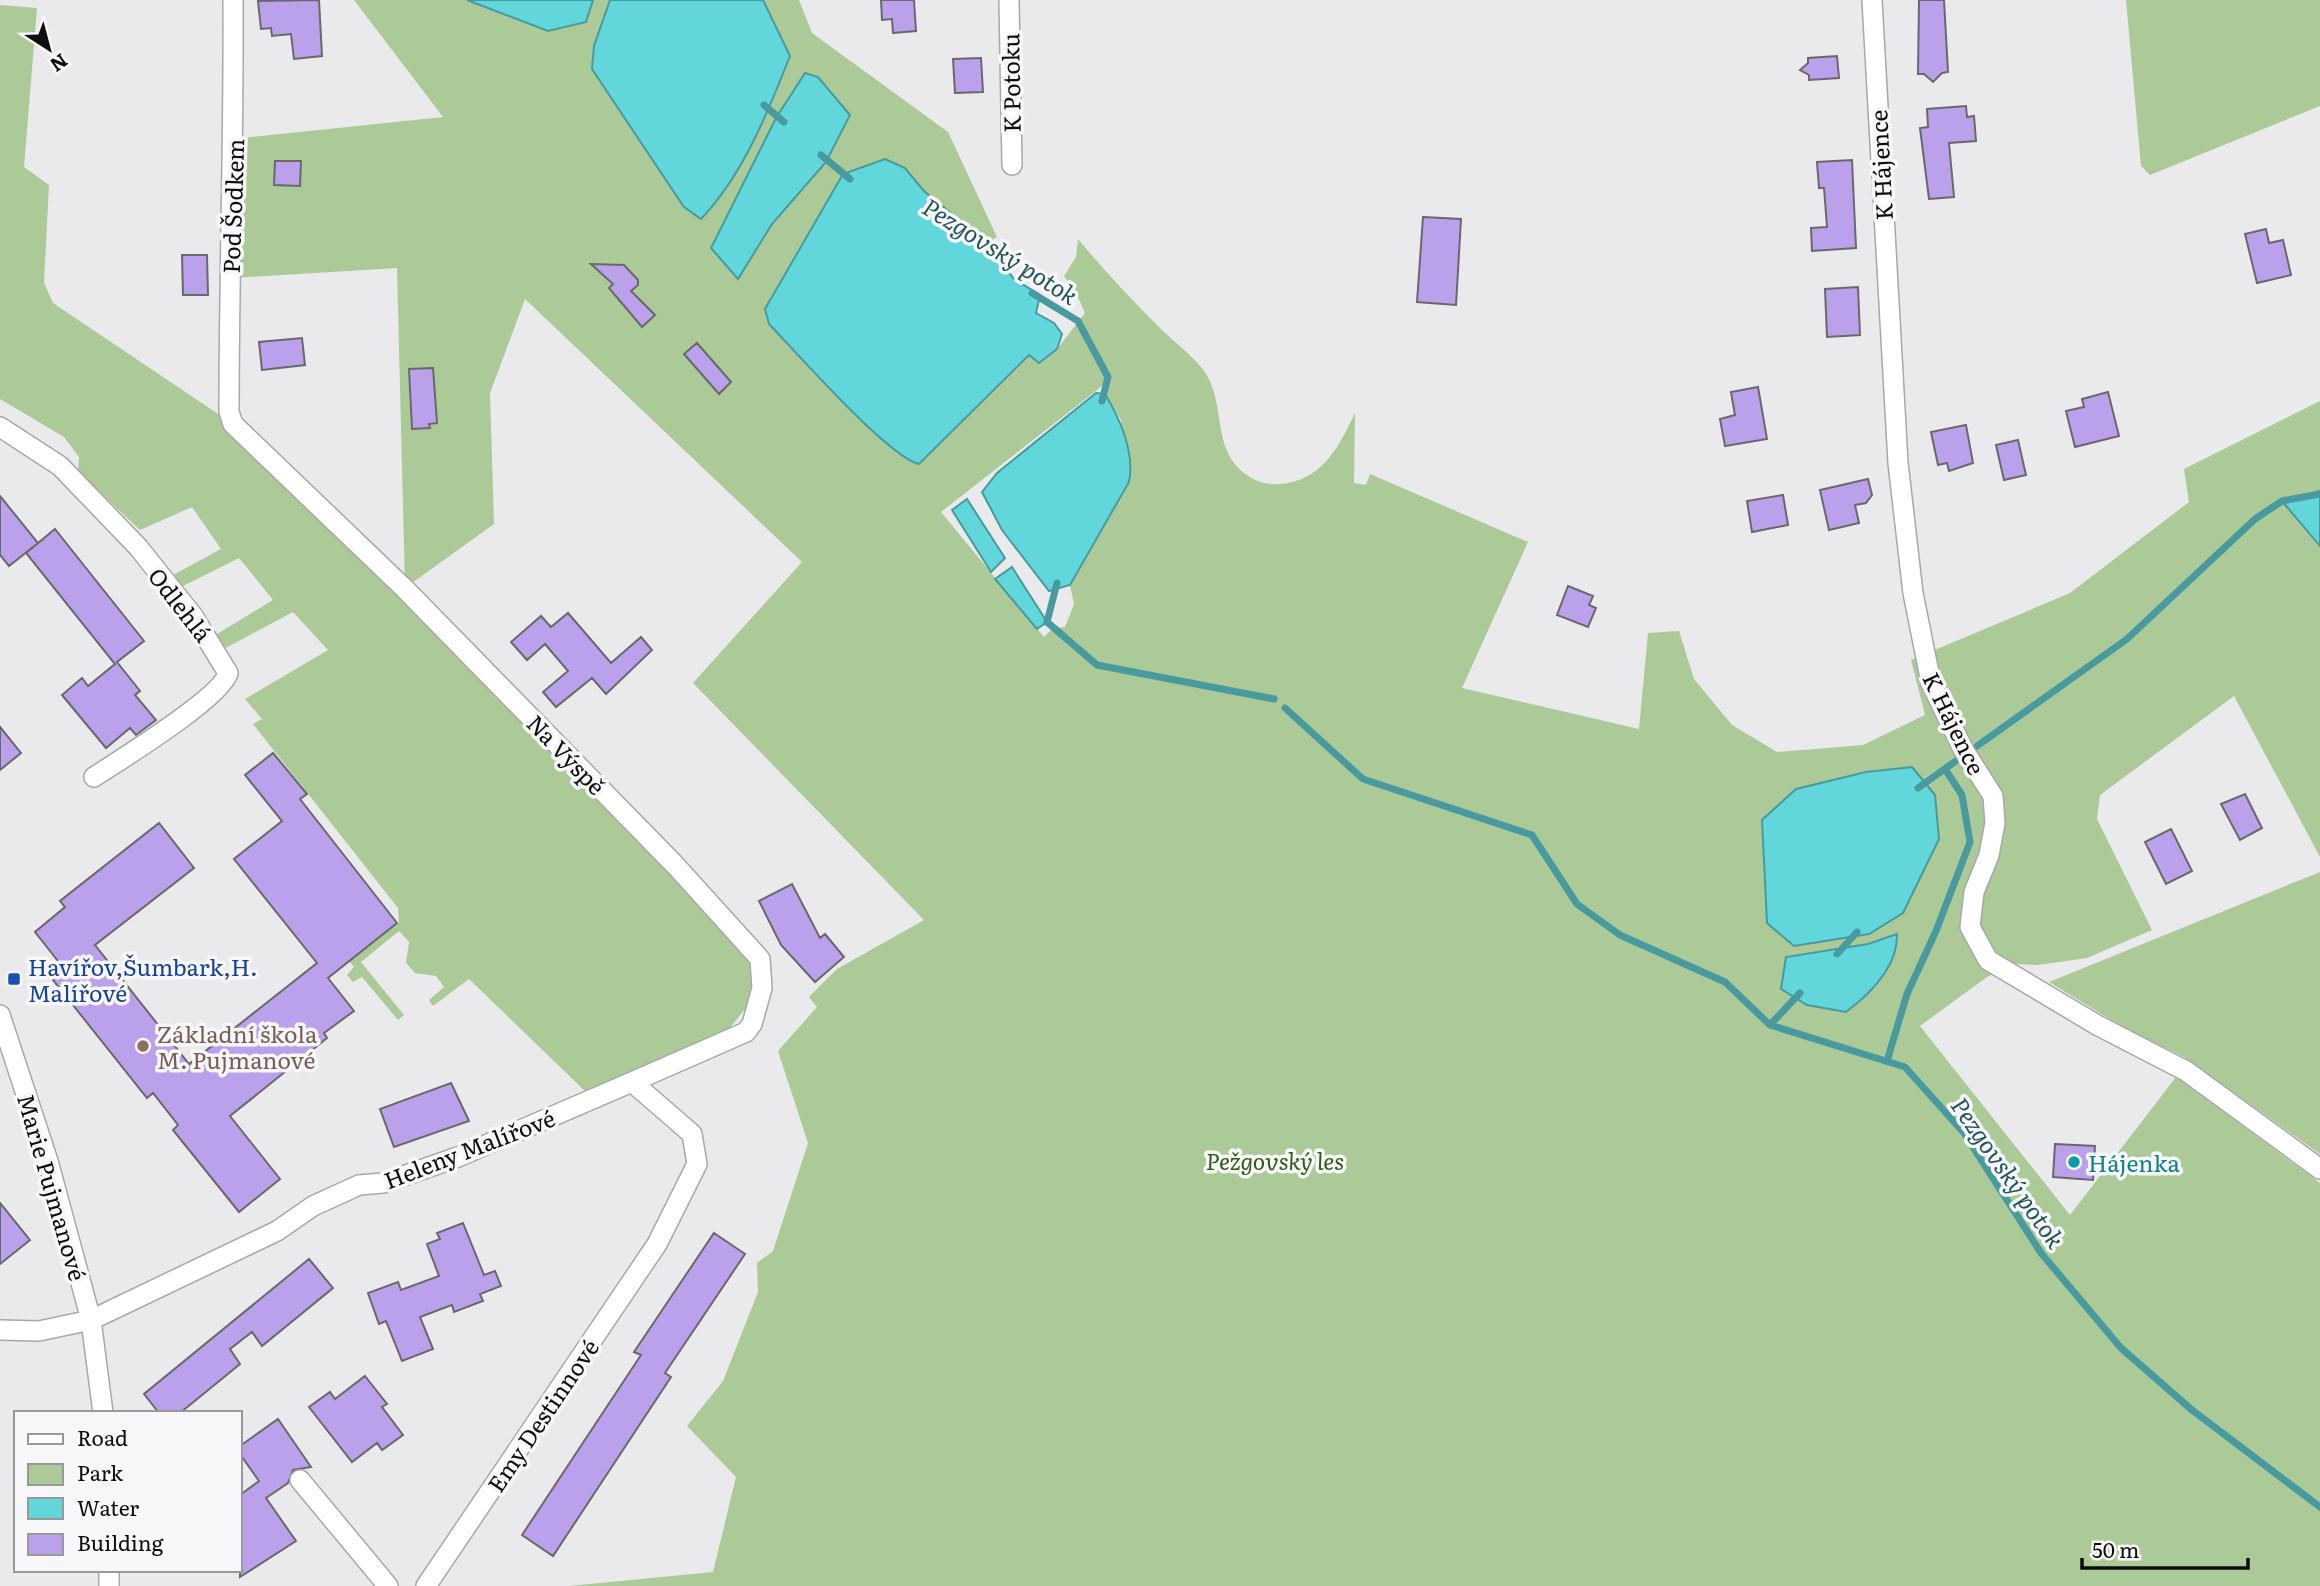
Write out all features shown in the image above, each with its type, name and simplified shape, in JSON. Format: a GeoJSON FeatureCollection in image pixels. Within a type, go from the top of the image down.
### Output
{"type":"FeatureCollection","features":[{"type":"Feature","properties":{"kind":"street","name":"Pod Šodkem"},"geometry":{"type":"LineString","coordinates":[[229,412],[229,284],[234,171],[233,0]]}},
{"type":"Feature","properties":{"kind":"street","name":"K Potoku"},"geometry":{"type":"LineString","coordinates":[[1009,0],[1012,165]]}},
{"type":"Feature","properties":{"kind":"street","name":"K Hájence"},"geometry":{"type":"LineString","coordinates":[[1872,0],[1898,463],[1913,593],[1931,683],[1963,749],[1993,796],[1995,822],[1989,855],[1974,892],[1970,927],[1988,960],[2097,1025],[2186,1071],[2320,1170]]}},
{"type":"Feature","properties":{"kind":"street","name":"Na Výspě"},"geometry":{"type":"LineString","coordinates":[[229,412],[233,424],[405,589],[676,866],[760,959],[762,988],[752,1024],[746,1032],[632,1082]]}},
{"type":"Feature","properties":{"kind":"street","name":"Odlehlá"},"geometry":{"type":"LineString","coordinates":[[0,427],[60,467],[138,547],[193,616],[228,673],[225,682],[190,711],[94,777]]}},
{"type":"Feature","properties":{"kind":"street","name":"Marie Pujmanové"},"geometry":{"type":"LineString","coordinates":[[0,1015],[48,1161],[91,1320],[103,1411]]}},
{"type":"Feature","properties":{"kind":"street","name":"Emy Destinnové"},"geometry":{"type":"LineString","coordinates":[[426,1586],[657,1244],[697,1164],[692,1134],[632,1082]]}},
{"type":"Feature","properties":{"kind":"street","name":"Heleny Malířové"},"geometry":{"type":"LineString","coordinates":[[0,1329],[39,1331],[91,1320],[277,1231],[313,1206],[359,1185],[383,1183],[458,1157],[632,1082]]}},
{"type":"Feature","properties":{"kind":"street"},"geometry":{"type":"LineString","coordinates":[[300,1480],[388,1586]]}},
{"type":"Feature","properties":{"kind":"green space","name":"Pežgovský les"},"geometry":{"type":"Polygon","coordinates":[[[354,0],[467,0],[548,31],[586,22],[593,0],[799,0],[812,33],[948,132],[997,237],[987,243],[924,191],[905,168],[885,159],[843,174],[765,309],[769,324],[885,442],[919,464],[1030,355],[1039,363],[1057,349],[1085,313],[1064,276],[1076,257],[1078,239],[1136,304],[1200,366],[1214,393],[1227,451],[1235,464],[1247,475],[1267,484],[1277,484],[1301,479],[1312,473],[1330,457],[1355,413],[1354,483],[1366,485],[1370,474],[1528,542],[1462,688],[1639,729],[1648,633],[1679,631],[1694,679],[1732,725],[1777,752],[1863,745],[1925,715],[1911,660],[2070,593],[2189,502],[2184,469],[2320,401],[2320,857],[2234,696],[2100,795],[2097,819],[2152,930],[2087,958],[2038,965],[2015,964],[1987,977],[1920,1026],[2070,1215],[2176,1077],[2320,1183],[2320,1586],[569,1586],[713,1572],[736,1477],[687,1426],[723,1381],[758,1292],[757,1263],[773,1251],[808,1143],[778,1051],[817,1007],[809,997],[837,969],[924,920],[693,683],[802,562],[525,299],[490,393],[494,524],[405,588],[732,929],[762,988],[725,1034],[585,1091],[469,979],[433,1006],[429,1000],[444,987],[436,976],[415,973],[406,963],[409,942],[399,931],[361,962],[404,1015],[398,1020],[362,977],[353,982],[347,975],[354,967],[349,961],[399,923],[398,908],[253,724],[262,719],[245,699],[328,650],[293,612],[218,652],[209,639],[273,600],[239,558],[173,591],[164,580],[221,549],[192,507],[140,530],[78,472],[79,457],[64,437],[0,399],[0,5],[37,8],[24,167],[49,185],[44,283],[53,303],[233,424],[405,587],[397,268],[233,278],[232,139],[443,117],[354,0]],[[1106,383],[941,512],[1044,637],[1053,628],[1065,627],[1074,604],[1070,585],[1129,482],[1121,420],[1105,394],[1106,383]]]}},
{"type":"Feature","properties":{"kind":"green space"},"geometry":{"type":"Polygon","coordinates":[[[2126,0],[2320,0],[2320,106],[2150,175],[2141,166],[2126,0]]]}},
{"type":"Feature","properties":{"kind":"green space"},"geometry":{"type":"Polygon","coordinates":[[[2320,872],[2320,1154],[2184,1057],[2121,1026],[2049,982],[2320,872]]]}},
{"type":"Feature","properties":{"kind":"water"},"geometry":{"type":"Polygon","coordinates":[[[467,0],[593,0],[586,22],[548,31],[467,0]]]}},
{"type":"Feature","properties":{"kind":"water"},"geometry":{"type":"Polygon","coordinates":[[[610,0],[763,0],[790,56],[742,163],[730,183],[701,219],[684,207],[592,69],[594,46],[610,0]]]}},
{"type":"Feature","properties":{"kind":"water"},"geometry":{"type":"Polygon","coordinates":[[[805,73],[818,77],[850,115],[826,162],[772,224],[738,279],[711,248],[776,118],[805,73]]]}},
{"type":"Feature","properties":{"kind":"water"},"geometry":{"type":"Polygon","coordinates":[[[885,159],[905,168],[924,191],[987,243],[1014,279],[1040,295],[1036,313],[1054,323],[1062,334],[1057,349],[1039,363],[1029,355],[919,464],[886,443],[842,402],[769,324],[765,309],[843,174],[885,159]]]}},
{"type":"Feature","properties":{"kind":"water"},"geometry":{"type":"Polygon","coordinates":[[[1096,393],[1105,394],[1121,425],[1130,459],[1129,482],[1070,585],[1049,591],[1002,530],[982,492],[997,473],[1096,393]]]}},
{"type":"Feature","properties":{"kind":"water"},"geometry":{"type":"Polygon","coordinates":[[[2320,491],[2320,546],[2282,501],[2320,491]]]}},
{"type":"Feature","properties":{"kind":"water"},"geometry":{"type":"Polygon","coordinates":[[[967,499],[1005,558],[991,572],[952,510],[967,499]]]}},
{"type":"Feature","properties":{"kind":"water"},"geometry":{"type":"Polygon","coordinates":[[[1012,567],[1047,622],[1037,629],[995,579],[1012,567]]]}},
{"type":"Feature","properties":{"kind":"water"},"geometry":{"type":"Polygon","coordinates":[[[1912,767],[1935,795],[1939,839],[1903,913],[1869,934],[1794,946],[1767,923],[1762,820],[1796,789],[1866,772],[1912,767]]]}},
{"type":"Feature","properties":{"kind":"water"},"geometry":{"type":"Polygon","coordinates":[[[1897,934],[1896,946],[1888,968],[1873,988],[1846,1012],[1807,1005],[1781,989],[1786,957],[1868,944],[1897,934]]]}},
{"type":"Feature","properties":{"kind":"building"},"geometry":{"type":"Polygon","coordinates":[[[319,0],[322,56],[294,59],[291,34],[272,36],[271,28],[261,29],[258,1],[319,0]]]}},
{"type":"Feature","properties":{"kind":"building"},"geometry":{"type":"Polygon","coordinates":[[[881,0],[914,0],[916,31],[893,33],[892,19],[882,20],[881,0]]]}},
{"type":"Feature","properties":{"kind":"building"},"geometry":{"type":"Polygon","coordinates":[[[1919,0],[1944,0],[1948,72],[1942,73],[1933,82],[1924,74],[1918,74],[1919,0]]]}},
{"type":"Feature","properties":{"kind":"building"},"geometry":{"type":"Polygon","coordinates":[[[1837,56],[1839,78],[1809,80],[1809,75],[1800,70],[1808,63],[1808,58],[1837,56]]]}},
{"type":"Feature","properties":{"kind":"building"},"geometry":{"type":"Polygon","coordinates":[[[981,58],[983,92],[955,93],[953,59],[981,58]]]}},
{"type":"Feature","properties":{"kind":"building"},"geometry":{"type":"Polygon","coordinates":[[[1966,106],[1967,117],[1974,116],[1976,141],[1949,143],[1954,197],[1929,199],[1920,128],[1928,127],[1927,109],[1966,106]]]}},
{"type":"Feature","properties":{"kind":"building"},"geometry":{"type":"Polygon","coordinates":[[[1852,160],[1856,248],[1812,251],[1811,228],[1827,227],[1824,188],[1819,188],[1817,162],[1852,160]]]}},
{"type":"Feature","properties":{"kind":"building"},"geometry":{"type":"Polygon","coordinates":[[[275,161],[301,161],[300,186],[274,185],[275,161]]]}},
{"type":"Feature","properties":{"kind":"building"},"geometry":{"type":"Polygon","coordinates":[[[1423,217],[1461,219],[1456,305],[1417,302],[1423,217]]]}},
{"type":"Feature","properties":{"kind":"building"},"geometry":{"type":"Polygon","coordinates":[[[2266,229],[2269,243],[2283,240],[2291,275],[2257,283],[2245,234],[2266,229]]]}},
{"type":"Feature","properties":{"kind":"building"},"geometry":{"type":"Polygon","coordinates":[[[182,255],[207,255],[208,295],[183,295],[182,255]]]}},
{"type":"Feature","properties":{"kind":"building"},"geometry":{"type":"Polygon","coordinates":[[[591,264],[624,265],[638,280],[638,285],[631,291],[655,315],[642,327],[609,288],[613,284],[591,264]]]}},
{"type":"Feature","properties":{"kind":"building"},"geometry":{"type":"Polygon","coordinates":[[[1858,287],[1860,335],[1827,337],[1825,289],[1858,287]]]}},
{"type":"Feature","properties":{"kind":"building"},"geometry":{"type":"Polygon","coordinates":[[[302,338],[305,365],[262,370],[259,342],[302,338]]]}},
{"type":"Feature","properties":{"kind":"building"},"geometry":{"type":"Polygon","coordinates":[[[697,343],[731,382],[719,394],[684,354],[697,343]]]}},
{"type":"Feature","properties":{"kind":"building"},"geometry":{"type":"Polygon","coordinates":[[[433,368],[437,423],[429,424],[430,428],[412,429],[409,369],[433,368]]]}},
{"type":"Feature","properties":{"kind":"building"},"geometry":{"type":"Polygon","coordinates":[[[1758,387],[1767,439],[1725,446],[1720,419],[1735,415],[1731,392],[1758,387]]]}},
{"type":"Feature","properties":{"kind":"building"},"geometry":{"type":"Polygon","coordinates":[[[2108,392],[2119,436],[2075,447],[2066,411],[2084,407],[2082,399],[2108,392]]]}},
{"type":"Feature","properties":{"kind":"building"},"geometry":{"type":"Polygon","coordinates":[[[1966,425],[1973,463],[1949,471],[1947,463],[1938,465],[1931,432],[1966,425]]]}},
{"type":"Feature","properties":{"kind":"building"},"geometry":{"type":"Polygon","coordinates":[[[2018,440],[2026,475],[2004,480],[1996,445],[2018,440]]]}},
{"type":"Feature","properties":{"kind":"building"},"geometry":{"type":"Polygon","coordinates":[[[1868,479],[1872,495],[1866,503],[1855,505],[1859,523],[1829,530],[1820,490],[1868,479]]]}},
{"type":"Feature","properties":{"kind":"building"},"geometry":{"type":"Polygon","coordinates":[[[1783,495],[1788,525],[1752,532],[1747,501],[1783,495]]]}},
{"type":"Feature","properties":{"kind":"building"},"geometry":{"type":"Polygon","coordinates":[[[0,496],[38,543],[9,566],[0,555],[0,496]]]}},
{"type":"Feature","properties":{"kind":"building"},"geometry":{"type":"Polygon","coordinates":[[[55,529],[144,641],[117,662],[140,691],[135,695],[156,720],[136,735],[130,728],[106,748],[62,695],[82,678],[88,686],[115,664],[26,553],[55,529]]]}},
{"type":"Feature","properties":{"kind":"building"},"geometry":{"type":"Polygon","coordinates":[[[1568,586],[1593,596],[1589,605],[1596,608],[1588,627],[1557,615],[1568,586]]]}},
{"type":"Feature","properties":{"kind":"building"},"geometry":{"type":"Polygon","coordinates":[[[568,613],[611,663],[641,637],[652,650],[606,694],[592,678],[556,707],[543,692],[568,671],[545,644],[527,660],[511,642],[541,616],[551,627],[568,613]]]}},
{"type":"Feature","properties":{"kind":"building"},"geometry":{"type":"Polygon","coordinates":[[[0,727],[21,753],[0,770],[0,727]]]}},
{"type":"Feature","properties":{"kind":"building"},"geometry":{"type":"Polygon","coordinates":[[[273,753],[307,794],[300,799],[397,923],[328,978],[354,1011],[324,1033],[327,1038],[230,1116],[280,1179],[239,1212],[173,1130],[178,1125],[153,1093],[147,1098],[53,980],[65,970],[35,932],[65,907],[60,901],[159,823],[194,868],[95,945],[189,1064],[317,963],[234,859],[282,821],[245,775],[273,753]]]}},
{"type":"Feature","properties":{"kind":"building"},"geometry":{"type":"Polygon","coordinates":[[[2245,794],[2262,828],[2240,840],[2221,804],[2245,794]]]}},
{"type":"Feature","properties":{"kind":"building"},"geometry":{"type":"Polygon","coordinates":[[[2171,829],[2192,871],[2166,884],[2145,842],[2171,829]]]}},
{"type":"Feature","properties":{"kind":"building"},"geometry":{"type":"Polygon","coordinates":[[[792,884],[820,938],[825,934],[844,957],[815,982],[781,945],[759,901],[792,884]]]}},
{"type":"Feature","properties":{"kind":"building"},"geometry":{"type":"Polygon","coordinates":[[[451,1083],[469,1121],[394,1147],[380,1109],[451,1083]]]}},
{"type":"Feature","properties":{"kind":"building","name":"Hájenka"},"geometry":{"type":"Polygon","coordinates":[[[2055,1144],[2095,1146],[2093,1180],[2053,1177],[2055,1144]]]}},
{"type":"Feature","properties":{"kind":"building"},"geometry":{"type":"Polygon","coordinates":[[[0,1203],[30,1240],[0,1264],[0,1203]]]}},
{"type":"Feature","properties":{"kind":"building"},"geometry":{"type":"Polygon","coordinates":[[[463,1223],[484,1275],[495,1271],[501,1286],[480,1294],[483,1301],[454,1312],[452,1305],[420,1317],[433,1349],[402,1361],[386,1321],[379,1324],[368,1293],[398,1282],[401,1290],[439,1276],[427,1244],[440,1239],[437,1233],[463,1223]]]}},
{"type":"Feature","properties":{"kind":"building"},"geometry":{"type":"Polygon","coordinates":[[[714,1233],[745,1254],[665,1373],[671,1377],[553,1556],[522,1535],[641,1355],[634,1352],[714,1233]]]}},
{"type":"Feature","properties":{"kind":"building"},"geometry":{"type":"Polygon","coordinates":[[[309,1259],[333,1288],[262,1346],[252,1332],[230,1349],[240,1364],[182,1411],[157,1411],[144,1394],[309,1259]]]}},
{"type":"Feature","properties":{"kind":"building"},"geometry":{"type":"Polygon","coordinates":[[[365,1376],[387,1404],[382,1407],[403,1435],[382,1450],[377,1443],[352,1462],[309,1407],[330,1392],[335,1399],[365,1376]]]}},
{"type":"Feature","properties":{"kind":"building"},"geometry":{"type":"Polygon","coordinates":[[[278,1419],[311,1467],[293,1470],[288,1483],[266,1498],[296,1541],[240,1577],[242,1494],[259,1481],[242,1457],[242,1445],[278,1419]]]}},
{"type":"Feature","properties":{"kind":"waterway","name":"Pezgovský potok"},"geometry":{"type":"LineString","coordinates":[[764,105],[784,122]]}},
{"type":"Feature","properties":{"kind":"waterway","name":"Pezgovský potok"},"geometry":{"type":"LineString","coordinates":[[821,155],[850,179]]}},
{"type":"Feature","properties":{"kind":"waterway","name":"Pezgovský potok"},"geometry":{"type":"LineString","coordinates":[[1032,293],[1078,321],[1108,377],[1102,401]]}},
{"type":"Feature","properties":{"kind":"waterway"},"geometry":{"type":"LineString","coordinates":[[1977,746],[2127,639],[2255,519],[2282,501],[2320,494]]}},
{"type":"Feature","properties":{"kind":"waterway","name":"Pezgovský potok"},"geometry":{"type":"LineString","coordinates":[[1057,583],[1047,622],[1097,665],[1274,699]]}},
{"type":"Feature","properties":{"kind":"waterway","name":"Pezgovský potok"},"geometry":{"type":"LineString","coordinates":[[1285,708],[1363,779],[1532,835],[1577,904],[1620,935],[1725,982],[1770,1025],[1905,1067],[1964,1133],[2041,1253],[2121,1348],[2192,1410],[2320,1507]]}},
{"type":"Feature","properties":{"kind":"waterway"},"geometry":{"type":"LineString","coordinates":[[1918,788],[1960,758]]}},
{"type":"Feature","properties":{"kind":"waterway"},"geometry":{"type":"LineString","coordinates":[[1887,1061],[1907,994],[1936,931],[1970,842],[1962,795],[1945,769]]}},
{"type":"Feature","properties":{"kind":"waterway"},"geometry":{"type":"LineString","coordinates":[[1837,954],[1857,932]]}},
{"type":"Feature","properties":{"kind":"waterway"},"geometry":{"type":"LineString","coordinates":[[1770,1025],[1800,993]]}},
{"type":"Feature","properties":{"kind":"place","name":"Havířov,Šumbark,H. Malířové"},"geometry":{"type":"Point","coordinates":[14,979]}},
{"type":"Feature","properties":{"kind":"place","name":"Základní škola M. Pujmanové"},"geometry":{"type":"Point","coordinates":[143,1046]}},
{"type":"Feature","properties":{"kind":"place","name":"Hájenka"},"geometry":{"type":"Point","coordinates":[2074,1162]}}]}
